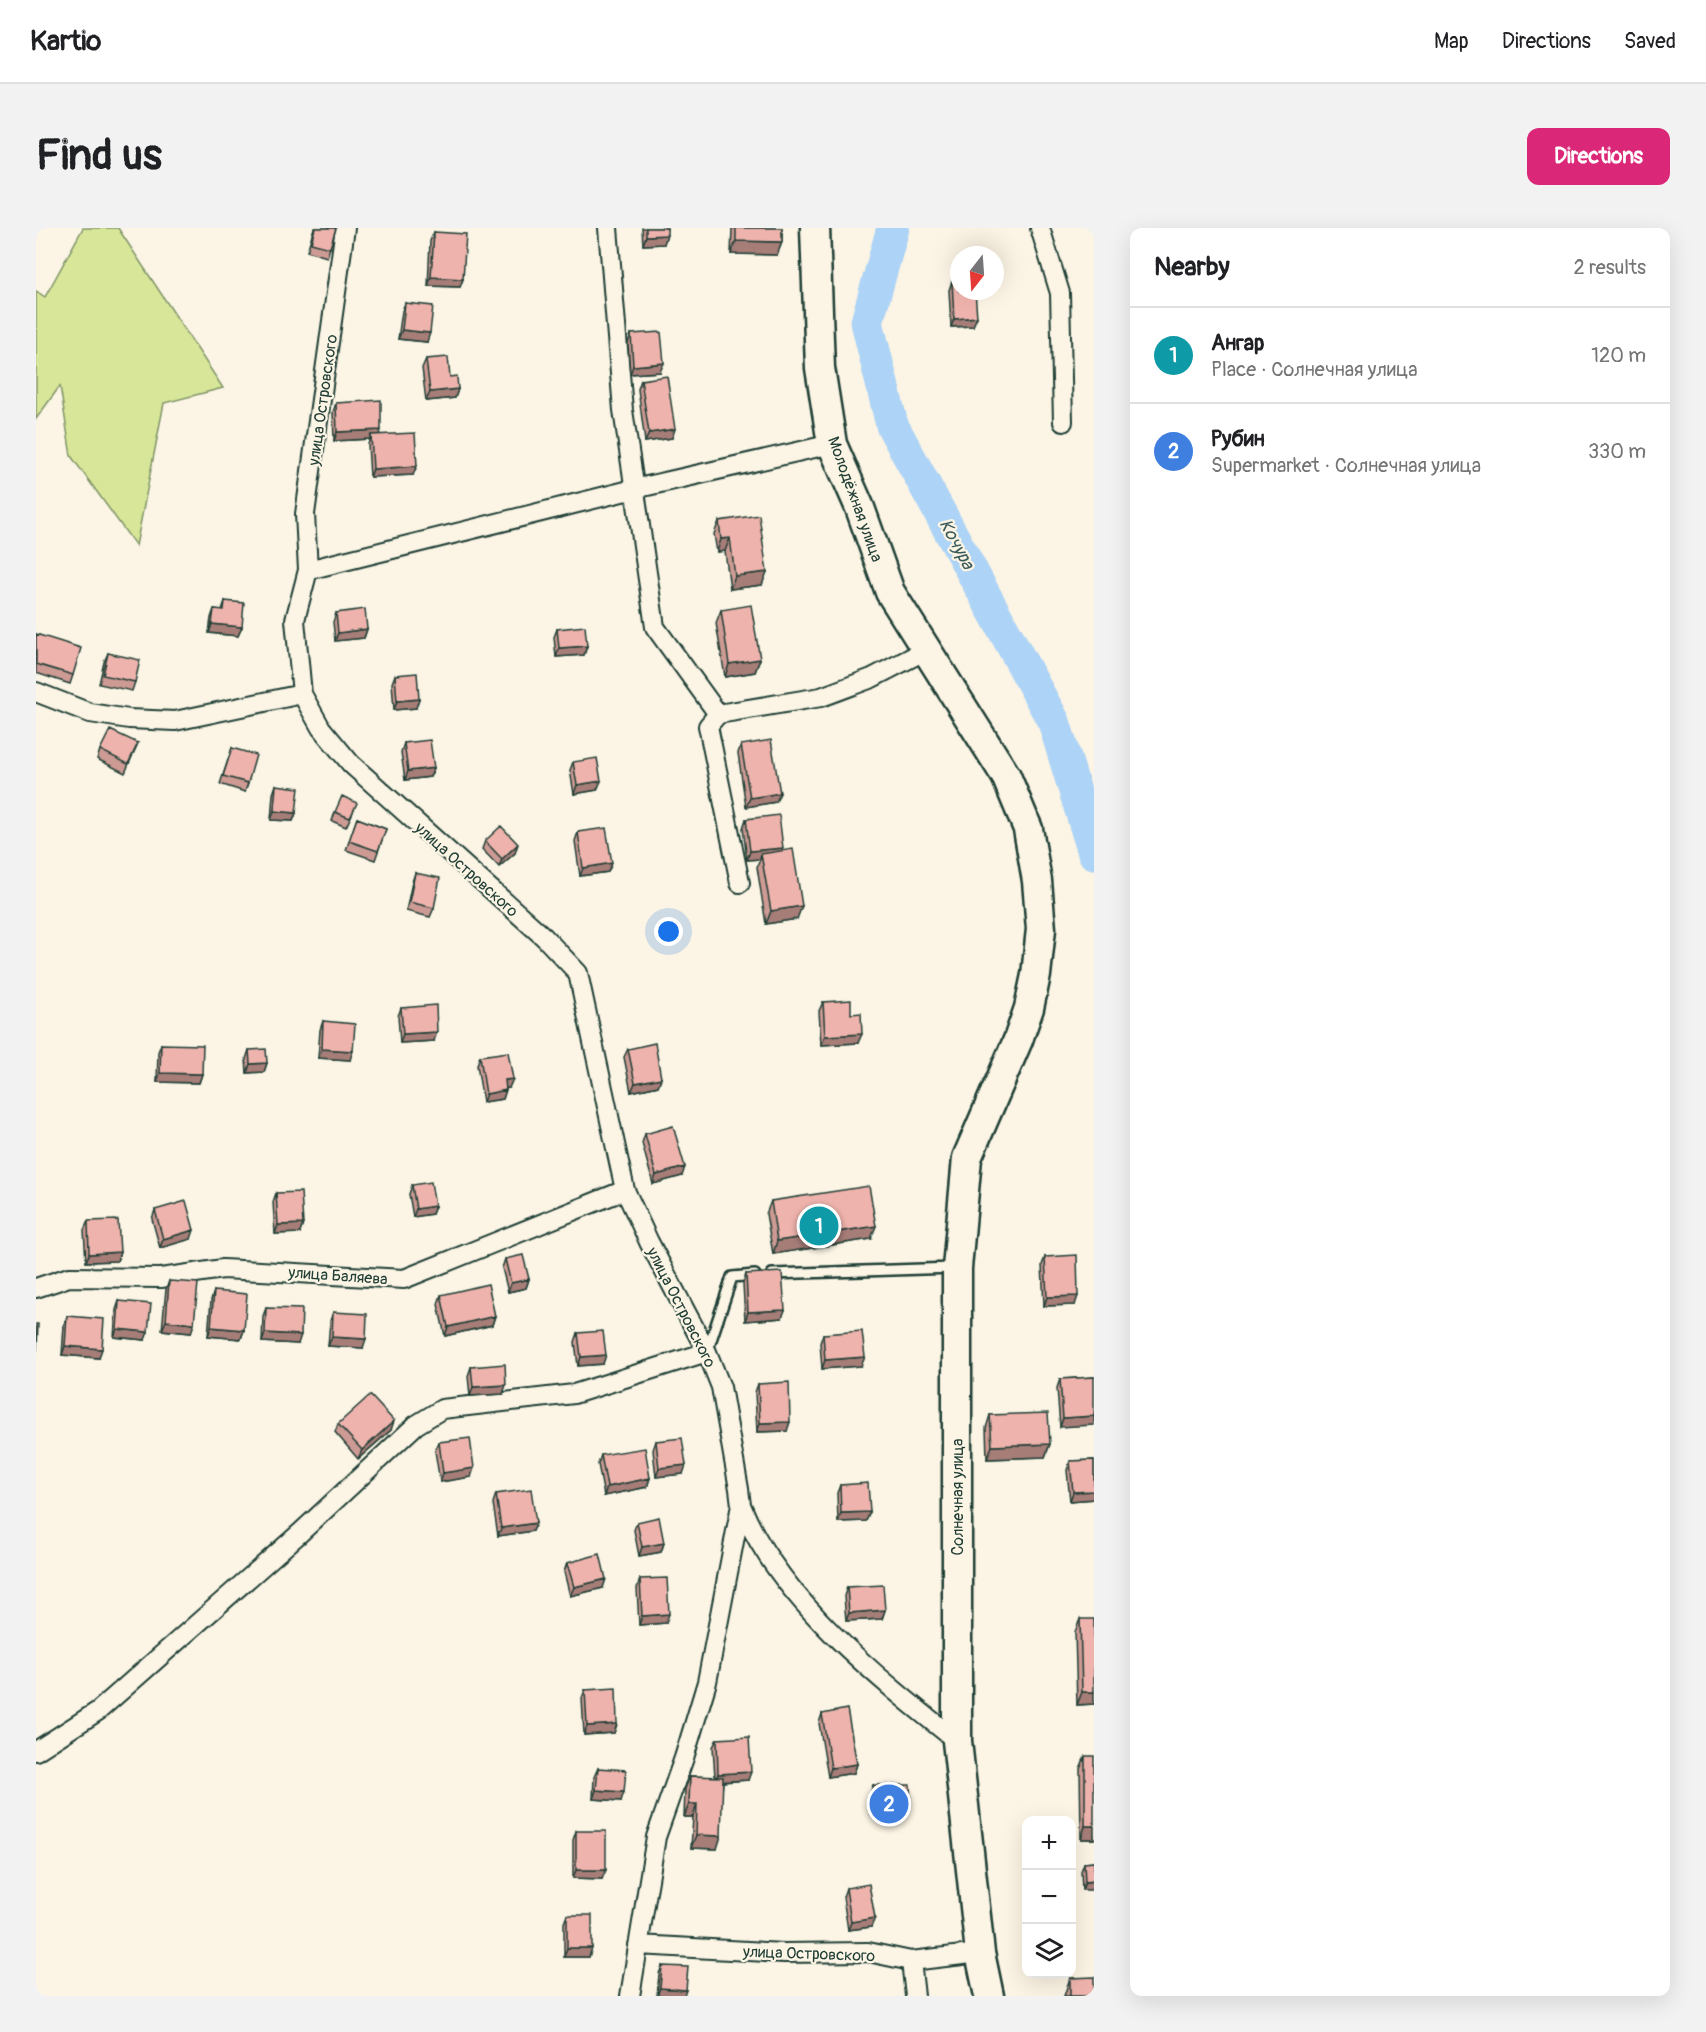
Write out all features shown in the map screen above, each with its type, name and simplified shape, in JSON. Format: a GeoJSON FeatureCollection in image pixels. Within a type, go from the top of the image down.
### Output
{"type":"FeatureCollection","features":[{"type":"Feature","properties":{"kind":"main road","name":"Молодёжная улица"},"geometry":{"type":"LineString","coordinates":[[815,228],[820,368],[832,444],[860,507],[890,592],[1006,776],[1028,829],[1037,881],[1041,929],[1036,975],[1029,1008]]}},
{"type":"Feature","properties":{"kind":"main road","name":"Солнечная улица"},"geometry":{"type":"LineString","coordinates":[[989,1996],[980,1953],[957,1741],[957,1268],[968,1158],[1029,1008]]}},
{"type":"Feature","properties":{"kind":"street","name":"улица Островского"},"geometry":{"type":"LineString","coordinates":[[345,228],[305,514],[308,570],[295,620],[302,694],[321,728],[351,765],[544,937],[578,973],[625,1190],[707,1352],[721,1387],[741,1505],[749,1526],[790,1589],[883,1682],[957,1741]]}},
{"type":"Feature","properties":{"kind":"street"},"geometry":{"type":"LineString","coordinates":[[608,228],[623,410],[655,627],[718,714]]}},
{"type":"Feature","properties":{"kind":"street"},"geometry":{"type":"LineString","coordinates":[[1040,228],[1060,293],[1062,422]]}},
{"type":"Feature","properties":{"kind":"street"},"geometry":{"type":"LineString","coordinates":[[308,570],[634,489],[832,444]]}},
{"type":"Feature","properties":{"kind":"street"},"geometry":{"type":"LineString","coordinates":[[740,883],[708,726],[718,714],[820,697],[872,678],[926,650]]}},
{"type":"Feature","properties":{"kind":"street"},"geometry":{"type":"LineString","coordinates":[[36,692],[90,713],[129,719],[175,721],[302,694]]}},
{"type":"Feature","properties":{"kind":"street","name":"улица Баляева"},"geometry":{"type":"LineString","coordinates":[[36,1288],[69,1277],[161,1278],[224,1269],[404,1279],[625,1190]]}},
{"type":"Feature","properties":{"kind":"street"},"geometry":{"type":"LineString","coordinates":[[36,1751],[98,1711],[300,1533],[393,1443],[433,1414],[442,1409],[574,1394],[707,1352]]}},
{"type":"Feature","properties":{"kind":"street","name":"улица Островского"},"geometry":{"type":"LineString","coordinates":[[630,1996],[656,1837],[684,1758],[706,1682],[741,1505]]}},
{"type":"Feature","properties":{"kind":"street","name":"улица Островского"},"geometry":{"type":"LineString","coordinates":[[638,1945],[784,1953],[868,1952],[910,1961],[980,1953]]}},
{"type":"Feature","properties":{"kind":"street"},"geometry":{"type":"LineString","coordinates":[[910,1961],[915,1996]]}},
{"type":"Feature","properties":{"kind":"lane"},"geometry":{"type":"LineString","coordinates":[[707,1352],[732,1276],[957,1268]]}},
{"type":"Feature","properties":{"kind":"green space"},"geometry":{"type":"Polygon","coordinates":[[[83,228],[118,228],[223,388],[164,403],[136,546],[71,456],[60,386],[36,419],[36,291],[45,297],[83,228]]]}},
{"type":"Feature","properties":{"kind":"building"},"geometry":{"type":"Polygon","coordinates":[[[315,228],[336,228],[330,248],[311,243],[315,228]]]}},
{"type":"Feature","properties":{"kind":"building"},"geometry":{"type":"Polygon","coordinates":[[[646,228],[667,228],[667,235],[646,236],[646,228]]]}},
{"type":"Feature","properties":{"kind":"building"},"geometry":{"type":"Polygon","coordinates":[[[736,228],[782,228],[782,242],[736,241],[736,228]]]}},
{"type":"Feature","properties":{"kind":"building"},"geometry":{"type":"Polygon","coordinates":[[[434,232],[466,234],[463,279],[431,277],[434,232]]]}},
{"type":"Feature","properties":{"kind":"building"},"geometry":{"type":"Polygon","coordinates":[[[953,300],[976,300],[977,317],[954,319],[953,300]]]}},
{"type":"Feature","properties":{"kind":"building"},"geometry":{"type":"Polygon","coordinates":[[[405,303],[433,306],[430,333],[402,330],[405,303]]]}},
{"type":"Feature","properties":{"kind":"building"},"geometry":{"type":"Polygon","coordinates":[[[661,332],[664,363],[633,366],[631,334],[661,332]]]}},
{"type":"Feature","properties":{"kind":"building"},"geometry":{"type":"Polygon","coordinates":[[[448,357],[450,377],[457,376],[458,389],[430,392],[426,359],[448,357]]]}},
{"type":"Feature","properties":{"kind":"building"},"geometry":{"type":"Polygon","coordinates":[[[667,376],[675,429],[649,433],[641,380],[667,376]]]}},
{"type":"Feature","properties":{"kind":"building"},"geometry":{"type":"Polygon","coordinates":[[[381,400],[381,430],[337,432],[336,403],[381,400]]]}},
{"type":"Feature","properties":{"kind":"building"},"geometry":{"type":"Polygon","coordinates":[[[415,433],[417,466],[373,469],[371,435],[415,433]]]}},
{"type":"Feature","properties":{"kind":"building"},"geometry":{"type":"Polygon","coordinates":[[[759,515],[767,572],[735,576],[730,538],[721,539],[719,521],[759,515]]]}},
{"type":"Feature","properties":{"kind":"building"},"geometry":{"type":"Polygon","coordinates":[[[225,601],[244,603],[242,627],[212,624],[214,609],[224,610],[225,601]]]}},
{"type":"Feature","properties":{"kind":"building"},"geometry":{"type":"Polygon","coordinates":[[[751,605],[760,659],[729,664],[721,610],[751,605]]]}},
{"type":"Feature","properties":{"kind":"building"},"geometry":{"type":"Polygon","coordinates":[[[365,609],[367,629],[338,633],[336,613],[365,609]]]}},
{"type":"Feature","properties":{"kind":"building"},"geometry":{"type":"Polygon","coordinates":[[[585,626],[587,646],[559,648],[557,629],[585,626]]]}},
{"type":"Feature","properties":{"kind":"building"},"geometry":{"type":"Polygon","coordinates":[[[36,634],[81,648],[73,675],[36,664],[36,634]]]}},
{"type":"Feature","properties":{"kind":"building"},"geometry":{"type":"Polygon","coordinates":[[[108,653],[140,660],[135,682],[103,675],[108,653]]]}},
{"type":"Feature","properties":{"kind":"building"},"geometry":{"type":"Polygon","coordinates":[[[417,673],[419,699],[397,701],[395,675],[417,673]]]}},
{"type":"Feature","properties":{"kind":"building"},"geometry":{"type":"Polygon","coordinates":[[[110,730],[138,743],[128,764],[100,750],[110,730]]]}},
{"type":"Feature","properties":{"kind":"building"},"geometry":{"type":"Polygon","coordinates":[[[430,740],[434,768],[408,771],[404,743],[430,740]]]}},
{"type":"Feature","properties":{"kind":"building"},"geometry":{"type":"Polygon","coordinates":[[[771,740],[780,793],[750,798],[741,745],[771,740]]]}},
{"type":"Feature","properties":{"kind":"building"},"geometry":{"type":"Polygon","coordinates":[[[232,748],[256,755],[248,783],[223,776],[232,748]]]}},
{"type":"Feature","properties":{"kind":"building"},"geometry":{"type":"Polygon","coordinates":[[[597,758],[601,781],[577,785],[573,762],[597,758]]]}},
{"type":"Feature","properties":{"kind":"building"},"geometry":{"type":"Polygon","coordinates":[[[276,785],[299,788],[296,813],[274,811],[276,785]]]}},
{"type":"Feature","properties":{"kind":"building"},"geometry":{"type":"Polygon","coordinates":[[[342,796],[357,803],[350,818],[335,812],[342,796]]]}},
{"type":"Feature","properties":{"kind":"building"},"geometry":{"type":"Polygon","coordinates":[[[779,815],[783,848],[750,851],[746,819],[779,815]]]}},
{"type":"Feature","properties":{"kind":"building"},"geometry":{"type":"Polygon","coordinates":[[[357,818],[386,829],[378,851],[349,841],[357,818]]]}},
{"type":"Feature","properties":{"kind":"building"},"geometry":{"type":"Polygon","coordinates":[[[501,826],[518,844],[502,859],[485,841],[501,826]]]}},
{"type":"Feature","properties":{"kind":"building"},"geometry":{"type":"Polygon","coordinates":[[[606,828],[612,863],[583,868],[578,832],[606,828]]]}},
{"type":"Feature","properties":{"kind":"building"},"geometry":{"type":"Polygon","coordinates":[[[793,849],[802,906],[771,911],[761,854],[793,849]]]}},
{"type":"Feature","properties":{"kind":"building"},"geometry":{"type":"Polygon","coordinates":[[[415,873],[440,878],[434,908],[409,902],[415,873]]]}},
{"type":"Feature","properties":{"kind":"building"},"geometry":{"type":"Polygon","coordinates":[[[851,1000],[851,1014],[861,1013],[862,1034],[825,1036],[823,1002],[851,1000]]]}},
{"type":"Feature","properties":{"kind":"building"},"geometry":{"type":"Polygon","coordinates":[[[436,1005],[437,1032],[403,1034],[401,1008],[436,1005]]]}},
{"type":"Feature","properties":{"kind":"building"},"geometry":{"type":"Polygon","coordinates":[[[323,1021],[355,1024],[353,1051],[322,1049],[323,1021]]]}},
{"type":"Feature","properties":{"kind":"building"},"geometry":{"type":"Polygon","coordinates":[[[655,1043],[661,1078],[635,1083],[628,1049],[655,1043]]]}},
{"type":"Feature","properties":{"kind":"building"},"geometry":{"type":"Polygon","coordinates":[[[161,1044],[203,1045],[202,1074],[160,1073],[161,1044]]]}},
{"type":"Feature","properties":{"kind":"building"},"geometry":{"type":"Polygon","coordinates":[[[266,1049],[267,1063],[250,1064],[249,1050],[266,1049]]]}},
{"type":"Feature","properties":{"kind":"building"},"geometry":{"type":"Polygon","coordinates":[[[508,1052],[513,1079],[505,1080],[506,1090],[486,1094],[480,1056],[508,1052]]]}},
{"type":"Feature","properties":{"kind":"building"},"geometry":{"type":"Polygon","coordinates":[[[673,1126],[685,1167],[656,1175],[645,1134],[673,1126]]]}},
{"type":"Feature","properties":{"kind":"building"},"geometry":{"type":"Polygon","coordinates":[[[431,1182],[435,1206],[416,1209],[412,1185],[431,1182]]]}},
{"type":"Feature","properties":{"kind":"building"},"geometry":{"type":"Polygon","coordinates":[[[869,1186],[876,1226],[777,1241],[771,1201],[869,1186]]]}},
{"type":"Feature","properties":{"kind":"building"},"geometry":{"type":"Polygon","coordinates":[[[301,1192],[303,1224],[278,1225],[276,1193],[301,1192]]]}},
{"type":"Feature","properties":{"kind":"building"},"geometry":{"type":"Polygon","coordinates":[[[186,1201],[194,1230],[163,1239],[155,1210],[186,1201]]]}},
{"type":"Feature","properties":{"kind":"building"},"geometry":{"type":"Polygon","coordinates":[[[118,1220],[120,1252],[89,1254],[88,1221],[118,1220]]]}},
{"type":"Feature","properties":{"kind":"building"},"geometry":{"type":"Polygon","coordinates":[[[523,1255],[529,1279],[511,1283],[505,1259],[523,1255]]]}},
{"type":"Feature","properties":{"kind":"building"},"geometry":{"type":"Polygon","coordinates":[[[1077,1255],[1078,1296],[1047,1297],[1045,1257],[1077,1255]]]}},
{"type":"Feature","properties":{"kind":"building"},"geometry":{"type":"Polygon","coordinates":[[[782,1272],[785,1310],[748,1312],[746,1274],[782,1272]]]}},
{"type":"Feature","properties":{"kind":"building"},"geometry":{"type":"Polygon","coordinates":[[[169,1281],[198,1283],[194,1324],[166,1321],[169,1281]]]}},
{"type":"Feature","properties":{"kind":"building"},"geometry":{"type":"Polygon","coordinates":[[[488,1284],[495,1316],[448,1327],[441,1295],[488,1284]]]}},
{"type":"Feature","properties":{"kind":"building"},"geometry":{"type":"Polygon","coordinates":[[[214,1291],[247,1294],[244,1330],[211,1327],[214,1291]]]}},
{"type":"Feature","properties":{"kind":"building"},"geometry":{"type":"Polygon","coordinates":[[[119,1301],[151,1304],[148,1332],[117,1329],[119,1301]]]}},
{"type":"Feature","properties":{"kind":"building"},"geometry":{"type":"Polygon","coordinates":[[[266,1308],[302,1309],[301,1335],[265,1333],[266,1308]]]}},
{"type":"Feature","properties":{"kind":"building"},"geometry":{"type":"Polygon","coordinates":[[[333,1312],[367,1314],[366,1339],[332,1337],[333,1312]]]}},
{"type":"Feature","properties":{"kind":"building"},"geometry":{"type":"Polygon","coordinates":[[[67,1316],[104,1319],[102,1349],[65,1346],[67,1316]]]}},
{"type":"Feature","properties":{"kind":"building"},"geometry":{"type":"Polygon","coordinates":[[[36,1324],[38,1324],[37,1350],[36,1350],[36,1324]]]}},
{"type":"Feature","properties":{"kind":"building"},"geometry":{"type":"Polygon","coordinates":[[[603,1331],[606,1355],[581,1357],[578,1333],[603,1331]]]}},
{"type":"Feature","properties":{"kind":"building"},"geometry":{"type":"Polygon","coordinates":[[[862,1331],[865,1357],[825,1360],[823,1334],[862,1331]]]}},
{"type":"Feature","properties":{"kind":"building"},"geometry":{"type":"Polygon","coordinates":[[[505,1364],[506,1385],[473,1387],[471,1367],[505,1364]]]}},
{"type":"Feature","properties":{"kind":"building"},"geometry":{"type":"Polygon","coordinates":[[[1094,1377],[1094,1416],[1063,1418],[1060,1379],[1094,1377]]]}},
{"type":"Feature","properties":{"kind":"building"},"geometry":{"type":"Polygon","coordinates":[[[789,1382],[790,1422],[760,1423],[758,1384],[789,1382]]]}},
{"type":"Feature","properties":{"kind":"building"},"geometry":{"type":"Polygon","coordinates":[[[370,1395],[394,1421],[362,1450],[338,1424],[370,1395]]]}},
{"type":"Feature","properties":{"kind":"building"},"geometry":{"type":"Polygon","coordinates":[[[1048,1413],[1050,1444],[992,1446],[990,1415],[1048,1413]]]}},
{"type":"Feature","properties":{"kind":"building"},"geometry":{"type":"Polygon","coordinates":[[[470,1438],[474,1468],[443,1473],[439,1442],[470,1438]]]}},
{"type":"Feature","properties":{"kind":"building"},"geometry":{"type":"Polygon","coordinates":[[[682,1438],[686,1465],[659,1468],[656,1441],[682,1438]]]}},
{"type":"Feature","properties":{"kind":"building"},"geometry":{"type":"Polygon","coordinates":[[[645,1448],[650,1478],[607,1487],[601,1455],[645,1448]]]}},
{"type":"Feature","properties":{"kind":"building"},"geometry":{"type":"Polygon","coordinates":[[[1094,1460],[1094,1491],[1073,1492],[1070,1461],[1094,1460]]]}},
{"type":"Feature","properties":{"kind":"building"},"geometry":{"type":"Polygon","coordinates":[[[868,1483],[870,1512],[841,1513],[840,1485],[868,1483]]]}},
{"type":"Feature","properties":{"kind":"building"},"geometry":{"type":"Polygon","coordinates":[[[531,1489],[536,1523],[501,1528],[496,1494],[531,1489]]]}},
{"type":"Feature","properties":{"kind":"building"},"geometry":{"type":"Polygon","coordinates":[[[659,1517],[664,1543],[642,1547],[637,1522],[659,1517]]]}},
{"type":"Feature","properties":{"kind":"building"},"geometry":{"type":"Polygon","coordinates":[[[600,1554],[606,1579],[574,1587],[567,1563],[600,1554]]]}},
{"type":"Feature","properties":{"kind":"building"},"geometry":{"type":"Polygon","coordinates":[[[667,1578],[669,1614],[642,1616],[640,1579],[667,1578]]]}},
{"type":"Feature","properties":{"kind":"building"},"geometry":{"type":"Polygon","coordinates":[[[883,1585],[885,1610],[849,1613],[847,1587],[883,1585]]]}},
{"type":"Feature","properties":{"kind":"building"},"geometry":{"type":"Polygon","coordinates":[[[1080,1619],[1094,1619],[1094,1692],[1082,1692],[1080,1619]]]}},
{"type":"Feature","properties":{"kind":"building"},"geometry":{"type":"Polygon","coordinates":[[[616,1688],[617,1724],[587,1726],[585,1690],[616,1688]]]}},
{"type":"Feature","properties":{"kind":"building"},"geometry":{"type":"Polygon","coordinates":[[[847,1709],[857,1764],[831,1768],[822,1714],[847,1709]]]}},
{"type":"Feature","properties":{"kind":"building"},"geometry":{"type":"Polygon","coordinates":[[[749,1737],[751,1772],[718,1774],[717,1739],[749,1737]]]}},
{"type":"Feature","properties":{"kind":"building"},"geometry":{"type":"Polygon","coordinates":[[[1085,1756],[1094,1756],[1094,1826],[1085,1826],[1085,1756]]]}},
{"type":"Feature","properties":{"kind":"building"},"geometry":{"type":"Polygon","coordinates":[[[598,1768],[626,1770],[624,1792],[596,1790],[598,1768]]]}},
{"type":"Feature","properties":{"kind":"building"},"geometry":{"type":"Polygon","coordinates":[[[690,1776],[723,1777],[721,1836],[696,1835],[697,1804],[689,1804],[690,1776]]]}},
{"type":"Feature","properties":{"kind":"building"},"geometry":{"type":"Polygon","coordinates":[[[873,1785],[910,1785],[911,1805],[874,1805],[873,1785]]]}},
{"type":"Feature","properties":{"kind":"building"},"geometry":{"type":"Polygon","coordinates":[[[576,1831],[606,1831],[606,1870],[576,1870],[576,1831]]]}},
{"type":"Feature","properties":{"kind":"building"},"geometry":{"type":"Polygon","coordinates":[[[1094,1862],[1094,1881],[1085,1882],[1084,1863],[1094,1862]]]}},
{"type":"Feature","properties":{"kind":"building"},"geometry":{"type":"Polygon","coordinates":[[[869,1884],[875,1918],[851,1922],[846,1888],[869,1884]]]}},
{"type":"Feature","properties":{"kind":"building"},"geometry":{"type":"Polygon","coordinates":[[[567,1915],[592,1915],[592,1948],[567,1948],[567,1915]]]}},
{"type":"Feature","properties":{"kind":"building"},"geometry":{"type":"Polygon","coordinates":[[[662,1966],[688,1967],[686,1990],[660,1988],[662,1966]]]}},
{"type":"Feature","properties":{"kind":"building"},"geometry":{"type":"Polygon","coordinates":[[[1094,1977],[1094,1996],[1070,1996],[1070,1978],[1094,1977]]]}},
{"type":"Feature","properties":{"kind":"waterway","name":"Кочура"},"geometry":{"type":"LineString","coordinates":[[893,228],[867,322],[892,425],[1054,722],[1094,853]]}},
{"type":"Feature","properties":{"kind":"place","name":"Ангар"},"geometry":{"type":"Point","coordinates":[819,1226]}},
{"type":"Feature","properties":{"kind":"place","name":"Рубин"},"geometry":{"type":"Point","coordinates":[889,1804]}}]}
